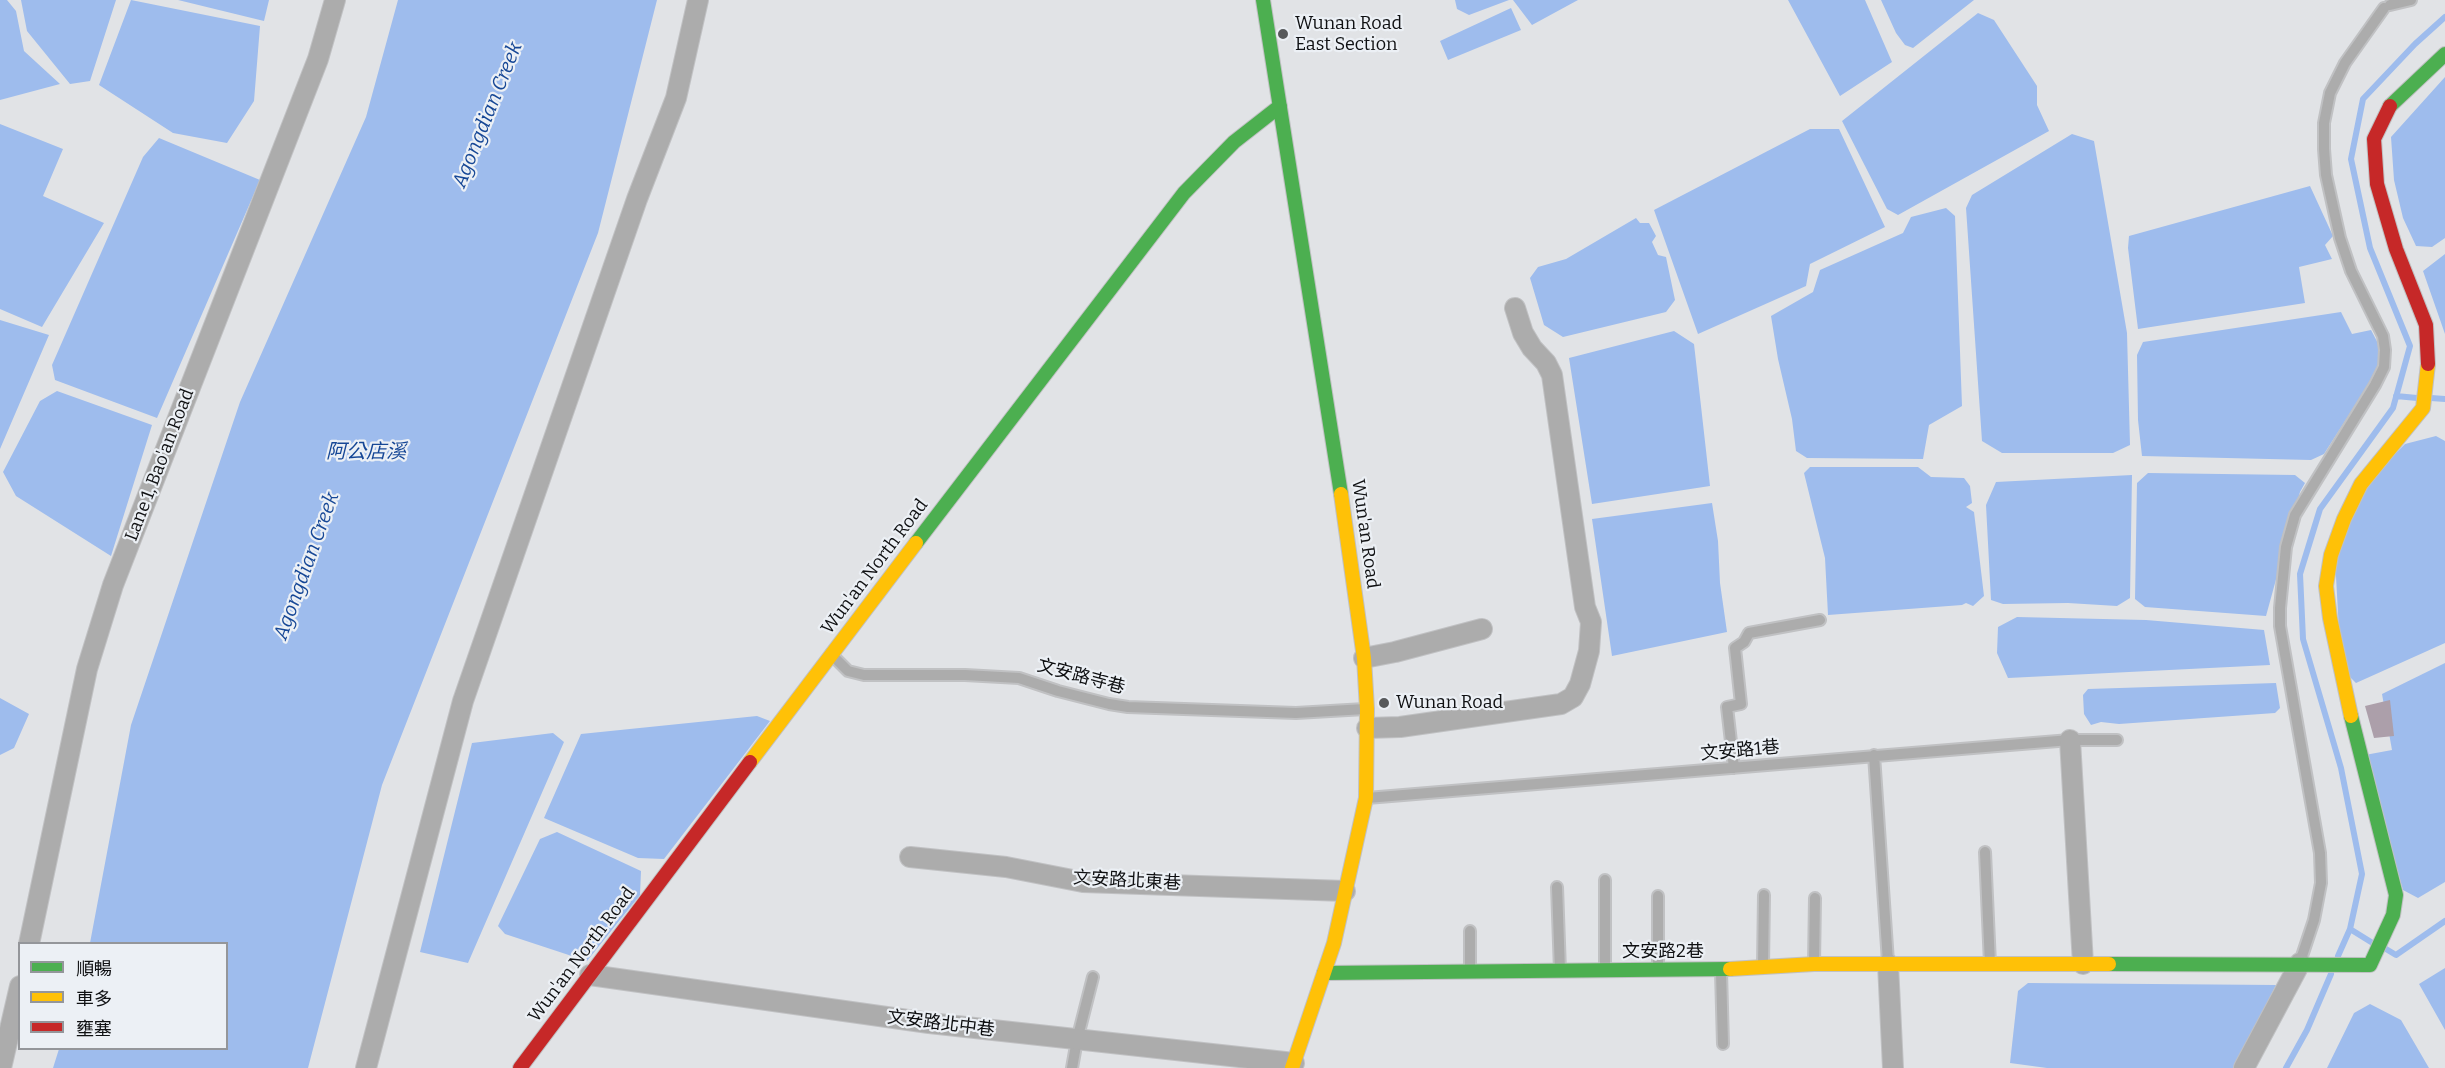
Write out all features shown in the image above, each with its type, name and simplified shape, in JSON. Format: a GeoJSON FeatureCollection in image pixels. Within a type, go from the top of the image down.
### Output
{"type":"FeatureCollection","features":[{"type":"Feature","properties":{"kind":"street","name":"Lane 1, Bao'an Road"},"geometry":{"type":"LineString","coordinates":[[28,942],[87,669],[114,585],[318,59],[335,0]]}},
{"type":"Feature","properties":{"kind":"street"},"geometry":{"type":"LineString","coordinates":[[366,1068],[463,701],[637,199],[676,98],[698,0]]}},
{"type":"Feature","properties":{"kind":"street","name":"Wun'an Road"},"geometry":{"type":"LineString","coordinates":[[1263,0],[1339,479],[1364,658],[1367,718],[1366,798],[1334,943],[1293,1065]]}},
{"type":"Feature","properties":{"kind":"street","name":"文安路2巷"},"geometry":{"type":"LineString","coordinates":[[1324,973],[1720,970],[1763,966],[1888,963],[2370,965],[2393,915],[2396,895],[2344,688],[2326,586],[2331,555],[2340,528],[2361,484],[2423,408],[2429,358],[2426,325],[2396,249],[2377,184],[2374,139],[2391,105],[2445,54]]}},
{"type":"Feature","properties":{"kind":"street","name":"Wun'an North Road"},"geometry":{"type":"LineString","coordinates":[[520,1068],[831,654],[1184,193],[1234,142],[1280,106]]}},
{"type":"Feature","properties":{"kind":"street"},"geometry":{"type":"LineString","coordinates":[[1367,718],[1400,727],[1561,704],[1573,697],[1580,684],[1589,651],[1591,622],[1585,607],[1552,375],[1546,363],[1532,348],[1523,333],[1515,308]]}},
{"type":"Feature","properties":{"kind":"street"},"geometry":{"type":"LineString","coordinates":[[1364,658],[1482,629]]}},
{"type":"Feature","properties":{"kind":"street"},"geometry":{"type":"LineString","coordinates":[[2070,740],[2083,964]]}},
{"type":"Feature","properties":{"kind":"street","name":"文安路北東巷"},"geometry":{"type":"LineString","coordinates":[[910,857],[1006,867],[1083,882],[1345,891]]}},
{"type":"Feature","properties":{"kind":"street"},"geometry":{"type":"LineString","coordinates":[[1888,963],[1893,1068]]}},
{"type":"Feature","properties":{"kind":"street"},"geometry":{"type":"LineString","coordinates":[[2244,1068],[2308,964]]}},
{"type":"Feature","properties":{"kind":"street","name":"文安路北中巷"},"geometry":{"type":"LineString","coordinates":[[590,975],[930,1023],[1293,1065]]}},
{"type":"Feature","properties":{"kind":"street"},"geometry":{"type":"LineString","coordinates":[[1,1068],[18,995]]}},
{"type":"Feature","properties":{"kind":"lane"},"geometry":{"type":"LineString","coordinates":[[2308,964],[2321,883],[2320,853],[2280,626],[2286,547],[2295,515],[2375,385],[2384,367],[2385,350],[2383,336],[2351,271],[2340,238],[2326,175],[2324,123],[2330,93],[2345,63],[2387,6],[2411,0]]}},
{"type":"Feature","properties":{"kind":"lane"},"geometry":{"type":"LineString","coordinates":[[1734,768],[1727,707],[1741,704],[1735,648],[1744,642],[1749,633],[1820,620]]}},
{"type":"Feature","properties":{"kind":"lane","name":"文安路寺巷"},"geometry":{"type":"LineString","coordinates":[[831,654],[848,671],[864,675],[965,675],[1019,678],[1088,699],[1128,707],[1367,718]]}},
{"type":"Feature","properties":{"kind":"lane","name":"文安路1巷"},"geometry":{"type":"LineString","coordinates":[[1366,798],[1874,755],[2070,740],[2117,740]]}},
{"type":"Feature","properties":{"kind":"lane"},"geometry":{"type":"LineString","coordinates":[[1874,755],[1888,963]]}},
{"type":"Feature","properties":{"kind":"lane"},"geometry":{"type":"LineString","coordinates":[[1985,852],[1996,964]]}},
{"type":"Feature","properties":{"kind":"lane"},"geometry":{"type":"LineString","coordinates":[[1605,880],[1605,970]]}},
{"type":"Feature","properties":{"kind":"lane"},"geometry":{"type":"LineString","coordinates":[[1557,887],[1560,972]]}},
{"type":"Feature","properties":{"kind":"lane"},"geometry":{"type":"LineString","coordinates":[[1763,966],[1764,895]]}},
{"type":"Feature","properties":{"kind":"lane"},"geometry":{"type":"LineString","coordinates":[[1658,896],[1658,969]]}},
{"type":"Feature","properties":{"kind":"lane"},"geometry":{"type":"LineString","coordinates":[[1814,964],[1815,898]]}},
{"type":"Feature","properties":{"kind":"lane"},"geometry":{"type":"LineString","coordinates":[[1470,931],[1470,972]]}},
{"type":"Feature","properties":{"kind":"lane"},"geometry":{"type":"LineString","coordinates":[[1720,970],[1723,1044]]}},
{"type":"Feature","properties":{"kind":"lane"},"geometry":{"type":"LineString","coordinates":[[1072,1068],[1094,977]]}},
{"type":"Feature","properties":{"kind":"water"},"geometry":{"type":"Polygon","coordinates":[[[0,0],[7,0],[16,11],[24,51],[60,84],[0,100],[0,0]]]}},
{"type":"Feature","properties":{"kind":"water"},"geometry":{"type":"Polygon","coordinates":[[[21,0],[116,0],[90,81],[70,84],[27,31],[21,0]]]}},
{"type":"Feature","properties":{"kind":"water"},"geometry":{"type":"Polygon","coordinates":[[[131,0],[260,26],[254,101],[227,143],[173,133],[99,85],[131,0]]]}},
{"type":"Feature","properties":{"kind":"water"},"geometry":{"type":"Polygon","coordinates":[[[178,0],[269,0],[264,21],[178,0]]]}},
{"type":"Feature","properties":{"kind":"water","name":"阿公店溪"},"geometry":{"type":"Polygon","coordinates":[[[398,0],[657,0],[598,233],[382,785],[308,1068],[53,1068],[59,1050],[228,1050],[228,942],[90,942],[131,725],[240,402],[366,117],[398,0]]]}},
{"type":"Feature","properties":{"kind":"water"},"geometry":{"type":"Polygon","coordinates":[[[1455,0],[1509,0],[1469,15],[1457,9],[1455,0]]]}},
{"type":"Feature","properties":{"kind":"water"},"geometry":{"type":"Polygon","coordinates":[[[1513,0],[1578,0],[1532,25],[1513,0]]]}},
{"type":"Feature","properties":{"kind":"water"},"geometry":{"type":"Polygon","coordinates":[[[1788,0],[1865,0],[1892,62],[1840,96],[1788,0]]]}},
{"type":"Feature","properties":{"kind":"water"},"geometry":{"type":"Polygon","coordinates":[[[1881,0],[1974,0],[1913,48],[1905,45],[1896,33],[1881,0]]]}},
{"type":"Feature","properties":{"kind":"water"},"geometry":{"type":"Polygon","coordinates":[[[1511,8],[1521,30],[1448,60],[1440,41],[1511,8]]]}},
{"type":"Feature","properties":{"kind":"water"},"geometry":{"type":"Polygon","coordinates":[[[1978,13],[1994,20],[2037,86],[2037,105],[2049,131],[1898,215],[1887,209],[1842,121],[1978,13]]]}},
{"type":"Feature","properties":{"kind":"water"},"geometry":{"type":"Polygon","coordinates":[[[2445,77],[2445,238],[2432,247],[2416,246],[2403,218],[2394,180],[2391,137],[2445,77]]]}},
{"type":"Feature","properties":{"kind":"water"},"geometry":{"type":"Polygon","coordinates":[[[0,124],[63,149],[43,196],[104,223],[42,327],[0,309],[0,124]]]}},
{"type":"Feature","properties":{"kind":"water"},"geometry":{"type":"Polygon","coordinates":[[[1810,129],[1839,129],[1885,227],[1810,264],[1806,286],[1698,334],[1654,210],[1810,129]]]}},
{"type":"Feature","properties":{"kind":"water"},"geometry":{"type":"Polygon","coordinates":[[[2072,134],[2094,141],[2127,333],[2130,445],[2113,453],[2002,453],[1982,441],[1966,208],[1972,195],[2072,134]]]}},
{"type":"Feature","properties":{"kind":"water"},"geometry":{"type":"Polygon","coordinates":[[[159,138],[260,180],[157,418],[55,380],[52,365],[143,157],[159,138]]]}},
{"type":"Feature","properties":{"kind":"water"},"geometry":{"type":"Polygon","coordinates":[[[2310,186],[2333,236],[2325,245],[2332,259],[2299,267],[2305,303],[2138,329],[2128,248],[2129,236],[2310,186]]]}},
{"type":"Feature","properties":{"kind":"water"},"geometry":{"type":"Polygon","coordinates":[[[1946,208],[1955,216],[1962,406],[1929,425],[1923,459],[1807,458],[1796,451],[1792,419],[1771,316],[1813,292],[1820,270],[1903,233],[1911,217],[1946,208]]]}},
{"type":"Feature","properties":{"kind":"water"},"geometry":{"type":"Polygon","coordinates":[[[1636,218],[1640,223],[1649,223],[1656,236],[1652,242],[1658,255],[1666,257],[1675,300],[1666,312],[1563,337],[1544,325],[1530,278],[1538,267],[1566,259],[1636,218]]]}},
{"type":"Feature","properties":{"kind":"water"},"geometry":{"type":"Polygon","coordinates":[[[2445,254],[2445,334],[2423,271],[2445,254]]]}},
{"type":"Feature","properties":{"kind":"water"},"geometry":{"type":"Polygon","coordinates":[[[2341,312],[2352,334],[2371,330],[2381,349],[2379,368],[2324,454],[2311,460],[2142,456],[2138,420],[2137,355],[2143,342],[2341,312]]]}},
{"type":"Feature","properties":{"kind":"water"},"geometry":{"type":"Polygon","coordinates":[[[0,320],[49,335],[0,449],[0,320]]]}},
{"type":"Feature","properties":{"kind":"water"},"geometry":{"type":"Polygon","coordinates":[[[1674,331],[1694,344],[1710,486],[1592,504],[1569,358],[1674,331]]]}},
{"type":"Feature","properties":{"kind":"water"},"geometry":{"type":"Polygon","coordinates":[[[57,391],[152,425],[111,556],[16,496],[3,472],[40,401],[57,391]]]}},
{"type":"Feature","properties":{"kind":"water"},"geometry":{"type":"Polygon","coordinates":[[[2436,436],[2445,441],[2445,643],[2356,683],[2341,668],[2335,558],[2367,482],[2405,444],[2436,436]]]}},
{"type":"Feature","properties":{"kind":"water"},"geometry":{"type":"Polygon","coordinates":[[[1810,467],[1918,467],[1931,477],[1964,478],[1970,486],[1972,503],[1966,507],[1974,512],[1984,596],[1973,606],[1966,603],[1828,615],[1825,558],[1804,473],[1810,467]]]}},
{"type":"Feature","properties":{"kind":"water"},"geometry":{"type":"Polygon","coordinates":[[[2148,473],[2295,475],[2305,483],[2300,492],[2266,616],[2145,607],[2135,599],[2137,483],[2148,473]]]}},
{"type":"Feature","properties":{"kind":"water"},"geometry":{"type":"Polygon","coordinates":[[[2132,475],[2130,598],[2117,606],[2068,603],[2003,604],[1991,600],[1986,505],[1996,482],[2132,475]]]}},
{"type":"Feature","properties":{"kind":"water"},"geometry":{"type":"Polygon","coordinates":[[[1712,503],[1727,632],[1612,656],[1592,519],[1712,503]]]}},
{"type":"Feature","properties":{"kind":"water"},"geometry":{"type":"Polygon","coordinates":[[[2017,617],[2146,620],[2264,630],[2270,665],[2008,678],[1997,653],[1998,627],[2017,617]]]}},
{"type":"Feature","properties":{"kind":"water"},"geometry":{"type":"Polygon","coordinates":[[[2445,663],[2445,882],[2418,898],[2403,890],[2365,755],[2392,750],[2382,694],[2445,663]]]}},
{"type":"Feature","properties":{"kind":"water"},"geometry":{"type":"Polygon","coordinates":[[[2276,683],[2280,708],[2275,713],[2119,724],[2101,722],[2091,725],[2084,714],[2083,695],[2088,689],[2276,683]]]}},
{"type":"Feature","properties":{"kind":"water"},"geometry":{"type":"Polygon","coordinates":[[[0,698],[29,714],[14,748],[0,755],[0,698]]]}},
{"type":"Feature","properties":{"kind":"water"},"geometry":{"type":"Polygon","coordinates":[[[757,716],[770,721],[664,859],[638,858],[544,818],[581,734],[757,716]]]}},
{"type":"Feature","properties":{"kind":"water"},"geometry":{"type":"Polygon","coordinates":[[[553,733],[564,742],[468,963],[420,952],[472,743],[553,733]]]}},
{"type":"Feature","properties":{"kind":"water"},"geometry":{"type":"Polygon","coordinates":[[[557,832],[641,871],[640,895],[587,961],[505,934],[498,926],[540,839],[557,832]]]}},
{"type":"Feature","properties":{"kind":"water"},"geometry":{"type":"Polygon","coordinates":[[[2445,968],[2445,1030],[2419,984],[2445,968]]]}},
{"type":"Feature","properties":{"kind":"water"},"geometry":{"type":"Polygon","coordinates":[[[2028,983],[2276,985],[2235,1068],[2047,1068],[2010,1063],[2018,991],[2028,983]]]}},
{"type":"Feature","properties":{"kind":"water"},"geometry":{"type":"Polygon","coordinates":[[[2370,1004],[2401,1020],[2429,1068],[2327,1068],[2354,1013],[2370,1004]]]}},
{"type":"Feature","properties":{"kind":"building"},"geometry":{"type":"Polygon","coordinates":[[[2390,700],[2394,736],[2374,738],[2365,706],[2390,700]]]}},
{"type":"Feature","properties":{"kind":"waterway"},"geometry":{"type":"LineString","coordinates":[[2338,956],[2350,929],[2362,874],[2341,768],[2303,639],[2300,574],[2320,509],[2393,408],[2410,346],[2370,248],[2351,159],[2363,99],[2415,44],[2445,17]]}},
{"type":"Feature","properties":{"kind":"waterway"},"geometry":{"type":"LineString","coordinates":[[2396,396],[2417,398]]}},
{"type":"Feature","properties":{"kind":"waterway"},"geometry":{"type":"LineString","coordinates":[[2431,398],[2445,399]]}},
{"type":"Feature","properties":{"kind":"waterway"},"geometry":{"type":"LineString","coordinates":[[2386,949],[2396,955],[2445,921]]}},
{"type":"Feature","properties":{"kind":"waterway"},"geometry":{"type":"LineString","coordinates":[[2350,929],[2371,942]]}},
{"type":"Feature","properties":{"kind":"waterway"},"geometry":{"type":"LineString","coordinates":[[2286,1068],[2307,1030],[2331,974]]}},
{"type":"Feature","properties":{"kind":"traffic: fast"},"geometry":{"type":"LineString","coordinates":[[1263,0],[1341,494]]}},
{"type":"Feature","properties":{"kind":"traffic: fast"},"geometry":{"type":"LineString","coordinates":[[2390,106],[2445,54]]}},
{"type":"Feature","properties":{"kind":"traffic: fast"},"geometry":{"type":"LineString","coordinates":[[916,543],[1184,193],[1234,142],[1280,106]]}},
{"type":"Feature","properties":{"kind":"traffic: fast"},"geometry":{"type":"LineString","coordinates":[[2109,964],[2370,965],[2393,915],[2396,895],[2351,716]]}},
{"type":"Feature","properties":{"kind":"traffic: fast"},"geometry":{"type":"LineString","coordinates":[[1324,973],[1730,969]]}},
{"type":"Feature","properties":{"kind":"traffic: slow"},"geometry":{"type":"LineString","coordinates":[[2351,716],[2330,618],[2326,586],[2331,555],[2344,519],[2361,484],[2423,408],[2428,364]]}},
{"type":"Feature","properties":{"kind":"traffic: slow"},"geometry":{"type":"LineString","coordinates":[[1292,1068],[1334,943],[1366,798],[1367,709],[1364,658],[1341,494]]}},
{"type":"Feature","properties":{"kind":"traffic: slow"},"geometry":{"type":"LineString","coordinates":[[750,762],[916,543]]}},
{"type":"Feature","properties":{"kind":"traffic: slow"},"geometry":{"type":"LineString","coordinates":[[1730,969],[1814,964],[2109,964]]}},
{"type":"Feature","properties":{"kind":"traffic: jam"},"geometry":{"type":"LineString","coordinates":[[2390,106],[2374,139],[2377,184],[2396,249],[2426,325],[2428,364]]}},
{"type":"Feature","properties":{"kind":"traffic: jam"},"geometry":{"type":"LineString","coordinates":[[520,1068],[750,762]]}},
{"type":"Feature","properties":{"kind":"place","name":"Wunan Road East Section"},"geometry":{"type":"Point","coordinates":[1283,34]}},
{"type":"Feature","properties":{"kind":"place","name":"Wunan Road"},"geometry":{"type":"Point","coordinates":[1384,703]}},
{"type":"Feature","properties":{"kind":"water label","name":"Agongdian Creek"},"geometry":{"type":"Point","coordinates":[488,115]}},
{"type":"Feature","properties":{"kind":"water label","name":"Agongdian Creek"},"geometry":{"type":"Point","coordinates":[307,566]}}]}
